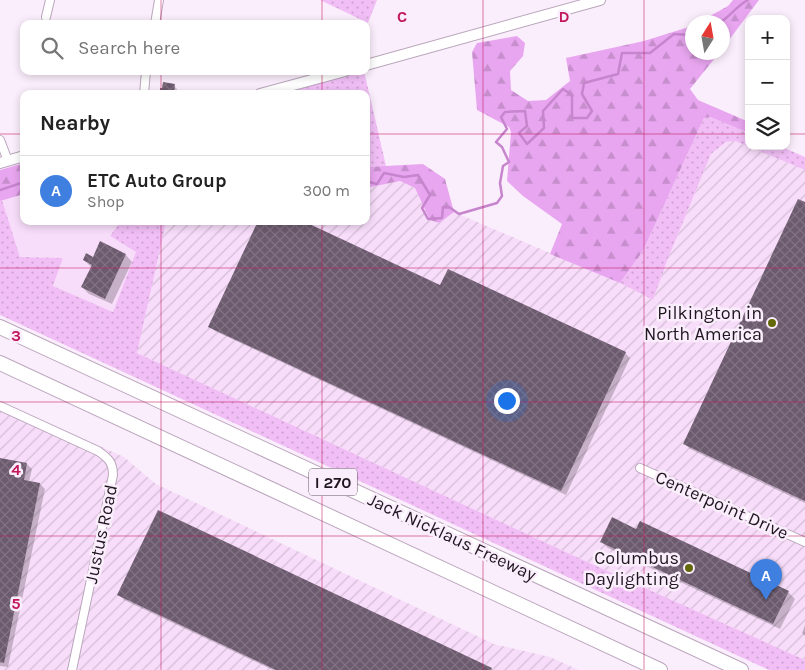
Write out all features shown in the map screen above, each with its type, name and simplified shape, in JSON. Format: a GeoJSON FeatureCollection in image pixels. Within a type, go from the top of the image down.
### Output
{"type":"FeatureCollection","features":[{"type":"Feature","properties":{"kind":"highway","name":"Jack Nicklaus Freeway"},"geometry":{"type":"LineString","coordinates":[[0,327],[741,670]]}},
{"type":"Feature","properties":{"kind":"highway","name":"Jack Nicklaus Freeway"},"geometry":{"type":"LineString","coordinates":[[0,362],[660,670]]}},
{"type":"Feature","properties":{"kind":"street"},"geometry":{"type":"LineString","coordinates":[[46,17],[50,0]]}},
{"type":"Feature","properties":{"kind":"street"},"geometry":{"type":"LineString","coordinates":[[156,20],[159,0]]}},
{"type":"Feature","properties":{"kind":"street"},"geometry":{"type":"LineString","coordinates":[[370,64],[600,0]]}},
{"type":"Feature","properties":{"kind":"street"},"geometry":{"type":"LineString","coordinates":[[144,90],[146,75]]}},
{"type":"Feature","properties":{"kind":"street"},"geometry":{"type":"LineString","coordinates":[[275,90],[330,75]]}},
{"type":"Feature","properties":{"kind":"street"},"geometry":{"type":"LineString","coordinates":[[0,140],[4,162],[20,157]]}},
{"type":"Feature","properties":{"kind":"street","name":"Justus Road"},"geometry":{"type":"LineString","coordinates":[[0,406],[98,451],[109,459],[113,466],[113,475],[72,670]]}},
{"type":"Feature","properties":{"kind":"street","name":"Centerpoint Drive"},"geometry":{"type":"LineString","coordinates":[[640,468],[805,542]]}},
{"type":"Feature","properties":{"kind":"shaded area"},"geometry":{"type":"Polygon","coordinates":[[[320,0],[377,0],[369,20],[362,20],[320,0]]]}},
{"type":"Feature","properties":{"kind":"shaded area"},"geometry":{"type":"Polygon","coordinates":[[[341,75],[365,75],[368,90],[287,90],[341,75]]]}},
{"type":"Feature","properties":{"kind":"shaded area"},"geometry":{"type":"Polygon","coordinates":[[[370,97],[386,166],[370,167],[370,97]]]}},
{"type":"Feature","properties":{"kind":"shaded area"},"geometry":{"type":"Polygon","coordinates":[[[710,117],[745,131],[745,145],[735,141],[726,142],[711,154],[653,300],[620,283],[643,251],[704,118],[710,117]]]}},
{"type":"Feature","properties":{"kind":"shaded area"},"geometry":{"type":"Polygon","coordinates":[[[735,141],[745,145],[745,150],[757,150],[805,170],[805,660],[583,560],[137,353],[165,225],[370,225],[370,187],[400,181],[415,188],[431,220],[439,223],[454,212],[620,283],[653,300],[711,154],[726,142],[735,141]]]}},
{"type":"Feature","properties":{"kind":"shaded area"},"geometry":{"type":"Polygon","coordinates":[[[757,150],[789,150],[805,157],[805,170],[757,150]]]}},
{"type":"Feature","properties":{"kind":"shaded area"},"geometry":{"type":"Polygon","coordinates":[[[20,195],[20,225],[118,225],[110,236],[136,252],[113,312],[53,286],[63,258],[20,257],[2,200],[20,195]]]}},
{"type":"Feature","properties":{"kind":"shaded area"},"geometry":{"type":"Polygon","coordinates":[[[2,200],[20,257],[63,258],[53,286],[113,312],[136,252],[110,236],[118,225],[165,225],[137,353],[583,560],[805,660],[805,670],[769,670],[0,315],[0,201],[2,200]]]}},
{"type":"Feature","properties":{"kind":"shaded area"},"geometry":{"type":"Polygon","coordinates":[[[0,401],[124,457],[156,484],[494,644],[550,657],[579,670],[0,670],[0,401]]]}},
{"type":"Feature","properties":{"kind":"green space"},"geometry":{"type":"Polygon","coordinates":[[[733,0],[759,0],[748,15],[745,15],[745,19],[730,39],[730,15],[712,15],[728,6],[733,0]]]}},
{"type":"Feature","properties":{"kind":"green space"},"geometry":{"type":"Polygon","coordinates":[[[685,28],[685,60],[713,60],[690,89],[698,100],[745,120],[745,131],[710,117],[704,118],[643,251],[620,283],[550,254],[562,224],[523,196],[507,181],[511,132],[509,127],[477,110],[472,52],[477,43],[517,36],[525,43],[523,56],[510,71],[511,90],[528,101],[546,100],[570,81],[566,58],[644,41],[685,28]]]}},
{"type":"Feature","properties":{"kind":"green space"},"geometry":{"type":"Polygon","coordinates":[[[20,164],[20,195],[0,201],[0,170],[20,164]]]}},
{"type":"Feature","properties":{"kind":"green space"},"geometry":{"type":"Polygon","coordinates":[[[423,164],[445,179],[454,212],[439,223],[430,220],[415,188],[400,181],[370,187],[370,167],[423,164]]]}},
{"type":"Feature","properties":{"kind":"building"},"geometry":{"type":"Polygon","coordinates":[[[163,82],[175,84],[174,90],[160,90],[163,82]]]}},
{"type":"Feature","properties":{"kind":"building","name":"Pilkington in North America"},"geometry":{"type":"Polygon","coordinates":[[[798,199],[805,202],[805,501],[683,444],[798,199]]]}},
{"type":"Feature","properties":{"kind":"building"},"geometry":{"type":"Polygon","coordinates":[[[256,225],[312,225],[440,285],[448,269],[626,352],[561,491],[208,327],[256,225]]]}},
{"type":"Feature","properties":{"kind":"building"},"geometry":{"type":"Polygon","coordinates":[[[100,241],[126,254],[105,299],[81,287],[92,265],[83,260],[86,253],[93,257],[100,241]]]}},
{"type":"Feature","properties":{"kind":"building"},"geometry":{"type":"Polygon","coordinates":[[[0,458],[27,463],[24,480],[40,483],[4,663],[0,662],[0,458]]]}},
{"type":"Feature","properties":{"kind":"building"},"geometry":{"type":"Polygon","coordinates":[[[158,510],[492,668],[491,670],[276,670],[117,595],[158,510]]]}},
{"type":"Feature","properties":{"kind":"building"},"geometry":{"type":"Polygon","coordinates":[[[612,517],[636,529],[640,521],[789,591],[773,624],[600,542],[612,517]]]}},
{"type":"Feature","properties":{"kind":"waterway"},"geometry":{"type":"LineString","coordinates":[[730,15],[748,0]]}},
{"type":"Feature","properties":{"kind":"waterway"},"geometry":{"type":"LineString","coordinates":[[370,182],[377,184],[384,173],[404,177],[418,175],[430,195],[422,208],[428,219],[442,218],[443,207],[449,207],[459,214],[497,203],[502,196],[500,183],[503,166],[509,162],[502,147],[496,142],[507,129],[501,117],[505,112],[525,111],[527,126],[519,133],[527,144],[544,128],[543,111],[563,89],[572,95],[572,118],[587,118],[592,111],[582,94],[584,83],[618,74],[622,53],[650,53],[674,34],[685,35]]}},
{"type":"Feature","properties":{"kind":"waterway"},"geometry":{"type":"LineString","coordinates":[[0,190],[20,183]]}},
{"type":"Feature","properties":{"kind":"place","name":"Pilkington in North America"},"geometry":{"type":"Point","coordinates":[772,323]}},
{"type":"Feature","properties":{"kind":"place","name":"Columbus Daylighting"},"geometry":{"type":"Point","coordinates":[689,568]}},
{"type":"Feature","properties":{"kind":"place","name":"ETC Auto Group"},"geometry":{"type":"Point","coordinates":[766,600]}}]}
